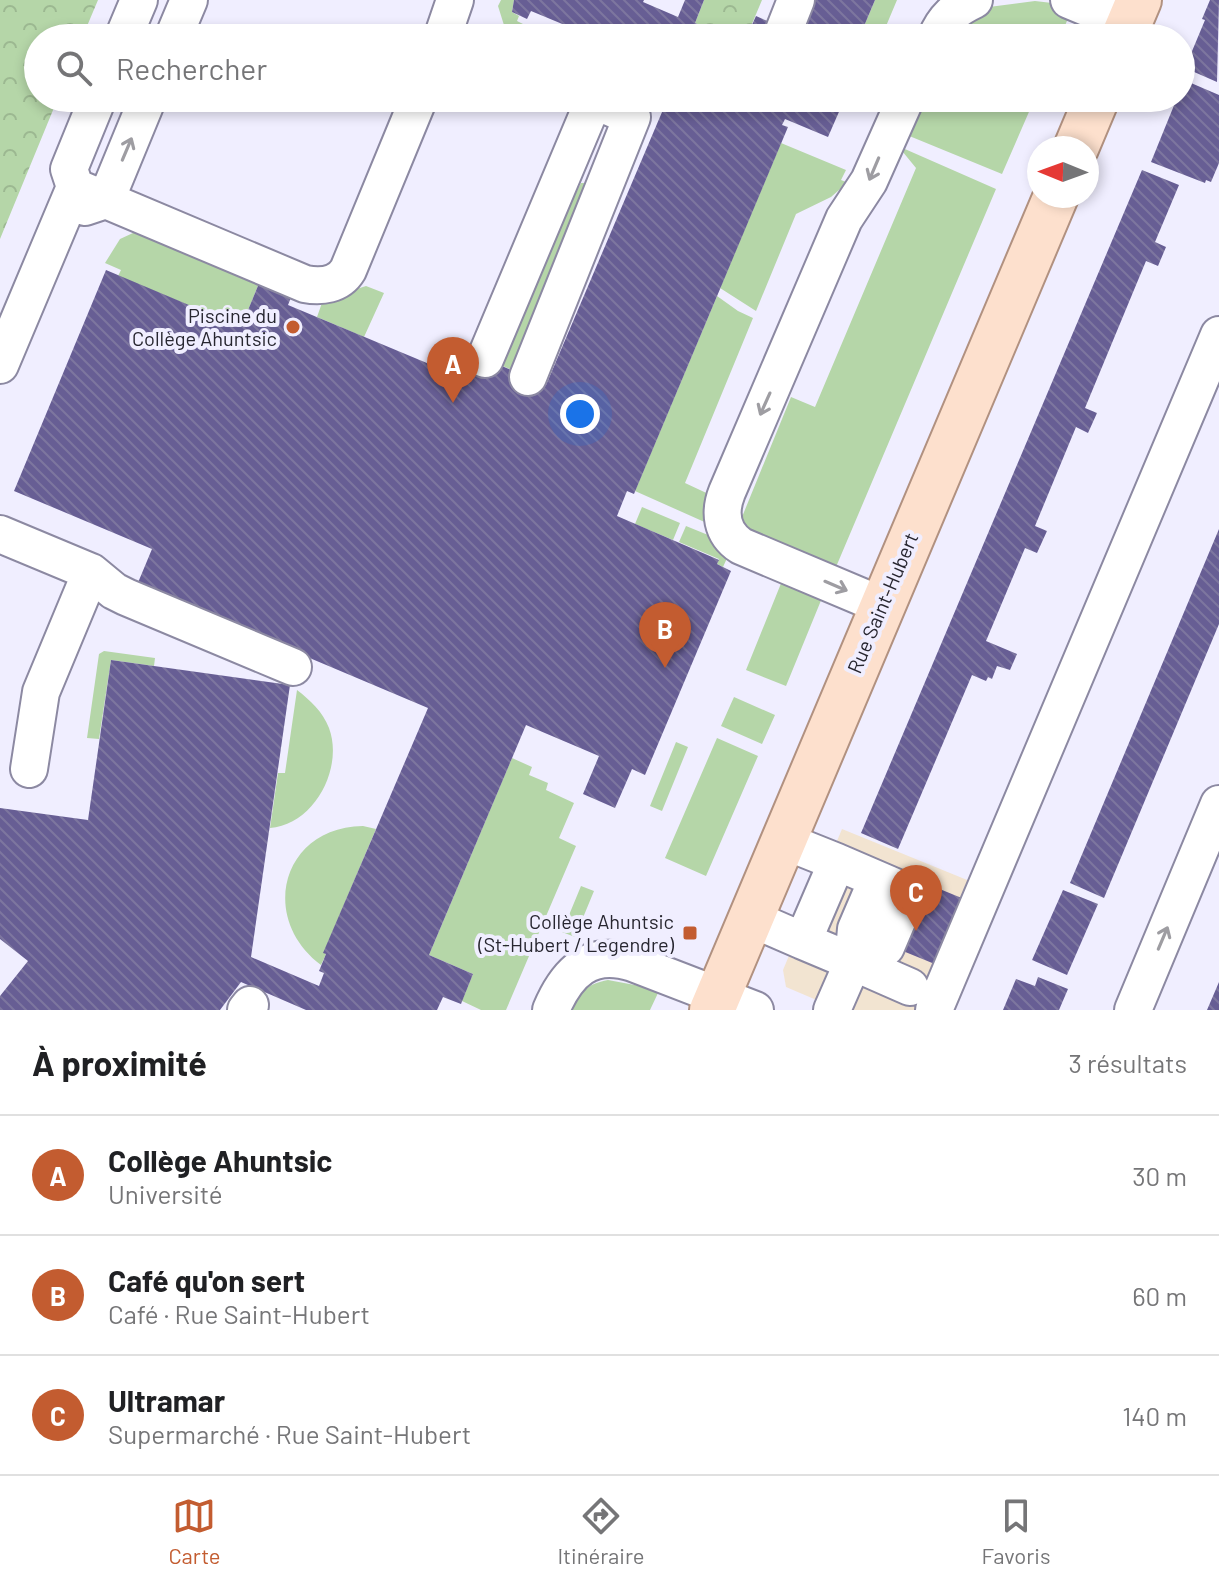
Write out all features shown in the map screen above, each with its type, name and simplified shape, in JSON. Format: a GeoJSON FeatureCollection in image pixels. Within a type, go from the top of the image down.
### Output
{"type":"FeatureCollection","features":[{"type":"Feature","properties":{"kind":"main road"},"geometry":{"type":"LineString","coordinates":[[1081,136],[1091,112]]}},
{"type":"Feature","properties":{"kind":"main road","name":"Rue Saint-Hubert"},"geometry":{"type":"LineString","coordinates":[[728,1005],[750,918],[1051,208]]}},
{"type":"Feature","properties":{"kind":"street"},"geometry":{"type":"LineString","coordinates":[[129,24],[139,0]]}},
{"type":"Feature","properties":{"kind":"street"},"geometry":{"type":"LineString","coordinates":[[179,24],[189,0]]}},
{"type":"Feature","properties":{"kind":"street"},"geometry":{"type":"LineString","coordinates":[[448,24],[455,0]]}},
{"type":"Feature","properties":{"kind":"street"},"geometry":{"type":"LineString","coordinates":[[787,24],[796,0]]}},
{"type":"Feature","properties":{"kind":"street"},"geometry":{"type":"LineString","coordinates":[[943,24],[952,12],[974,0]]}},
{"type":"Feature","properties":{"kind":"street"},"geometry":{"type":"LineString","coordinates":[[1069,0],[1130,21]]}},
{"type":"Feature","properties":{"kind":"street"},"geometry":{"type":"LineString","coordinates":[[92,112],[69,169],[82,200],[305,284],[327,285],[344,277],[348,270],[413,112]]}},
{"type":"Feature","properties":{"kind":"street"},"geometry":{"type":"LineString","coordinates":[[0,365],[82,200],[139,112]]}},
{"type":"Feature","properties":{"kind":"street"},"geometry":{"type":"LineString","coordinates":[[485,359],[587,112]]}},
{"type":"Feature","properties":{"kind":"street"},"geometry":{"type":"LineString","coordinates":[[528,377],[644,122],[621,112]]}},
{"type":"Feature","properties":{"kind":"street"},"geometry":{"type":"LineString","coordinates":[[881,605],[741,546],[729,536],[722,512],[727,492],[844,219],[869,181],[900,112]]}},
{"type":"Feature","properties":{"kind":"street"},"geometry":{"type":"LineString","coordinates":[[750,918],[853,962],[922,998],[1219,335]]}},
{"type":"Feature","properties":{"kind":"street"},"geometry":{"type":"LineString","coordinates":[[0,534],[91,572],[126,597],[293,667]]}},
{"type":"Feature","properties":{"kind":"street"},"geometry":{"type":"LineString","coordinates":[[29,769],[41,692],[91,572]]}},
{"type":"Feature","properties":{"kind":"street"},"geometry":{"type":"LineString","coordinates":[[1133,1010],[1219,804]]}},
{"type":"Feature","properties":{"kind":"street"},"geometry":{"type":"LineString","coordinates":[[782,840],[909,893],[886,947],[853,962],[832,1010]]}},
{"type":"Feature","properties":{"kind":"street"},"geometry":{"type":"LineString","coordinates":[[803,941],[837,862]]}},
{"type":"Feature","properties":{"kind":"street"},"geometry":{"type":"LineString","coordinates":[[551,1010],[569,978],[585,966],[603,960],[623,960],[728,1005]]}},
{"type":"Feature","properties":{"kind":"shaded area"},"geometry":{"type":"Polygon","coordinates":[[[842,829],[977,884],[924,1010],[840,1010],[786,987],[783,970],[842,829]]]}},
{"type":"Feature","properties":{"kind":"green space"},"geometry":{"type":"Polygon","coordinates":[[[0,0],[98,0],[88,24],[24,24],[24,112],[52,112],[0,239],[0,0]]]}},
{"type":"Feature","properties":{"kind":"green space"},"geometry":{"type":"Polygon","coordinates":[[[501,0],[514,0],[512,12],[519,16],[517,21],[523,24],[504,24],[498,6],[501,0]]]}},
{"type":"Feature","properties":{"kind":"green space"},"geometry":{"type":"Polygon","coordinates":[[[704,0],[762,0],[752,24],[695,23],[704,0]]]}},
{"type":"Feature","properties":{"kind":"green space"},"geometry":{"type":"Polygon","coordinates":[[[875,0],[897,0],[887,24],[865,24],[875,0]]]}},
{"type":"Feature","properties":{"kind":"green space"},"geometry":{"type":"Polygon","coordinates":[[[1035,1],[1052,3],[1071,11],[1066,24],[965,24],[989,7],[1035,1]]]}},
{"type":"Feature","properties":{"kind":"green space"},"geometry":{"type":"Polygon","coordinates":[[[911,112],[1029,112],[1002,174],[902,133],[911,112]]]}},
{"type":"Feature","properties":{"kind":"green space"},"geometry":{"type":"Polygon","coordinates":[[[781,143],[846,170],[841,180],[846,182],[851,175],[855,176],[831,197],[796,214],[756,311],[720,288],[781,143]]]}},
{"type":"Feature","properties":{"kind":"green space"},"geometry":{"type":"Polygon","coordinates":[[[898,146],[996,189],[836,567],[748,533],[742,517],[791,397],[815,407],[916,168],[898,146]]]}},
{"type":"Feature","properties":{"kind":"green space"},"geometry":{"type":"Polygon","coordinates":[[[581,183],[587,183],[512,370],[498,364],[547,250],[581,183]]]}},
{"type":"Feature","properties":{"kind":"green space"},"geometry":{"type":"Polygon","coordinates":[[[133,233],[145,233],[260,281],[241,327],[118,276],[121,270],[105,263],[120,239],[133,233]]]}},
{"type":"Feature","properties":{"kind":"green space"},"geometry":{"type":"Polygon","coordinates":[[[366,286],[384,293],[364,337],[317,317],[323,300],[366,286]]]}},
{"type":"Feature","properties":{"kind":"green space"},"geometry":{"type":"Polygon","coordinates":[[[717,296],[753,318],[685,483],[715,497],[709,524],[635,491],[717,296]]]}},
{"type":"Feature","properties":{"kind":"green space"},"geometry":{"type":"Polygon","coordinates":[[[642,507],[680,523],[673,540],[635,524],[642,507]]]}},
{"type":"Feature","properties":{"kind":"green space"},"geometry":{"type":"Polygon","coordinates":[[[686,526],[713,537],[728,556],[723,567],[717,564],[719,559],[679,542],[686,526]]]}},
{"type":"Feature","properties":{"kind":"green space"},"geometry":{"type":"Polygon","coordinates":[[[782,581],[822,598],[786,686],[746,670],[782,581]]]}},
{"type":"Feature","properties":{"kind":"green space"},"geometry":{"type":"Polygon","coordinates":[[[104,651],[155,658],[154,666],[111,660],[99,739],[87,738],[99,654],[104,651]]]}},
{"type":"Feature","properties":{"kind":"green space"},"geometry":{"type":"Polygon","coordinates":[[[297,690],[316,707],[329,728],[333,744],[329,776],[322,792],[300,817],[270,828],[278,773],[285,773],[297,690]]]}},
{"type":"Feature","properties":{"kind":"green space"},"geometry":{"type":"Polygon","coordinates":[[[734,697],[775,715],[762,744],[721,726],[734,697]]]}},
{"type":"Feature","properties":{"kind":"green space"},"geometry":{"type":"Polygon","coordinates":[[[717,738],[758,756],[706,876],[665,858],[717,738]]]}},
{"type":"Feature","properties":{"kind":"green space"},"geometry":{"type":"Polygon","coordinates":[[[676,742],[688,747],[662,811],[650,806],[676,742]]]}},
{"type":"Feature","properties":{"kind":"green space"},"geometry":{"type":"Polygon","coordinates":[[[512,758],[532,767],[529,775],[548,783],[546,790],[574,803],[559,838],[576,846],[506,1010],[481,1010],[462,1001],[473,974],[429,955],[512,758]]]}},
{"type":"Feature","properties":{"kind":"green space"},"geometry":{"type":"Polygon","coordinates":[[[363,826],[376,829],[321,965],[301,946],[290,924],[285,901],[288,878],[298,858],[313,842],[335,830],[363,826]]]}},
{"type":"Feature","properties":{"kind":"green space"},"geometry":{"type":"Polygon","coordinates":[[[581,886],[594,891],[575,937],[562,932],[581,886]]]}},
{"type":"Feature","properties":{"kind":"green space"},"geometry":{"type":"Polygon","coordinates":[[[608,980],[658,993],[650,1010],[569,1010],[585,990],[608,980]]]}},
{"type":"Feature","properties":{"kind":"building"},"geometry":{"type":"Polygon","coordinates":[[[514,0],[644,0],[678,17],[685,0],[704,0],[695,23],[697,24],[562,24],[531,11],[527,19],[512,12],[514,0]]]}},
{"type":"Feature","properties":{"kind":"building"},"geometry":{"type":"Polygon","coordinates":[[[812,0],[875,0],[865,24],[801,24],[812,0]]]}},
{"type":"Feature","properties":{"kind":"building"},"geometry":{"type":"Polygon","coordinates":[[[1210,0],[1219,0],[1217,82],[1195,72],[1195,44],[1205,20],[1202,19],[1210,0]]]}},
{"type":"Feature","properties":{"kind":"building"},"geometry":{"type":"Polygon","coordinates":[[[756,16],[772,23],[772,24],[752,24],[756,16]]]}},
{"type":"Feature","properties":{"kind":"building"},"geometry":{"type":"Polygon","coordinates":[[[1195,85],[1219,95],[1219,163],[1211,182],[1206,180],[1205,183],[1151,162],[1171,112],[1195,112],[1195,85]]]}},
{"type":"Feature","properties":{"kind":"building"},"geometry":{"type":"Polygon","coordinates":[[[662,112],[839,112],[828,137],[785,119],[782,125],[788,127],[634,494],[627,491],[617,516],[719,560],[717,564],[731,571],[645,775],[632,769],[615,808],[583,794],[599,756],[526,725],[429,955],[473,974],[461,1004],[443,997],[437,1010],[306,1010],[241,982],[220,1010],[0,1010],[0,996],[28,961],[0,939],[0,808],[88,820],[111,660],[290,685],[251,957],[319,986],[324,973],[319,971],[326,954],[323,953],[428,708],[137,585],[152,549],[14,491],[106,270],[241,327],[260,281],[292,295],[288,305],[446,371],[460,374],[469,352],[546,385],[662,112]]]}},
{"type":"Feature","properties":{"kind":"building"},"geometry":{"type":"Polygon","coordinates":[[[1142,170],[1179,185],[1155,242],[1166,247],[1158,266],[1146,261],[1085,408],[1097,413],[1088,433],[1076,427],[1035,526],[1047,531],[1037,553],[1025,548],[986,641],[1017,654],[1010,670],[997,666],[992,679],[988,677],[986,681],[972,675],[898,849],[861,833],[1142,170]]]}},
{"type":"Feature","properties":{"kind":"building"},"geometry":{"type":"Polygon","coordinates":[[[1219,529],[1219,624],[1104,898],[1070,883],[1219,529]]]}},
{"type":"Feature","properties":{"kind":"building"},"geometry":{"type":"Polygon","coordinates":[[[925,883],[969,901],[942,967],[898,949],[925,883]]]}},
{"type":"Feature","properties":{"kind":"building"},"geometry":{"type":"Polygon","coordinates":[[[1063,890],[1098,904],[1067,975],[1032,960],[1063,890]]]}},
{"type":"Feature","properties":{"kind":"building"},"geometry":{"type":"Polygon","coordinates":[[[1038,977],[1068,989],[1059,1010],[1003,1010],[1016,979],[1035,986],[1038,977]]]}},
{"type":"Feature","properties":{"kind":"building"},"geometry":{"type":"Polygon","coordinates":[[[1219,982],[1219,1010],[1207,1010],[1219,982]]]}},
{"type":"Feature","properties":{"kind":"place","name":"Piscine du Collège Ahuntsic"},"geometry":{"type":"Point","coordinates":[293,327]}},
{"type":"Feature","properties":{"kind":"place","name":"Collège Ahuntsic"},"geometry":{"type":"Point","coordinates":[453,403]}},
{"type":"Feature","properties":{"kind":"place","name":"Café qu'on sert"},"geometry":{"type":"Point","coordinates":[665,668]}},
{"type":"Feature","properties":{"kind":"place","name":"Ultramar"},"geometry":{"type":"Point","coordinates":[916,931]}},
{"type":"Feature","properties":{"kind":"place","name":"Collège Ahuntsic (St-Hubert / Legendre)"},"geometry":{"type":"Point","coordinates":[690,933]}}]}
